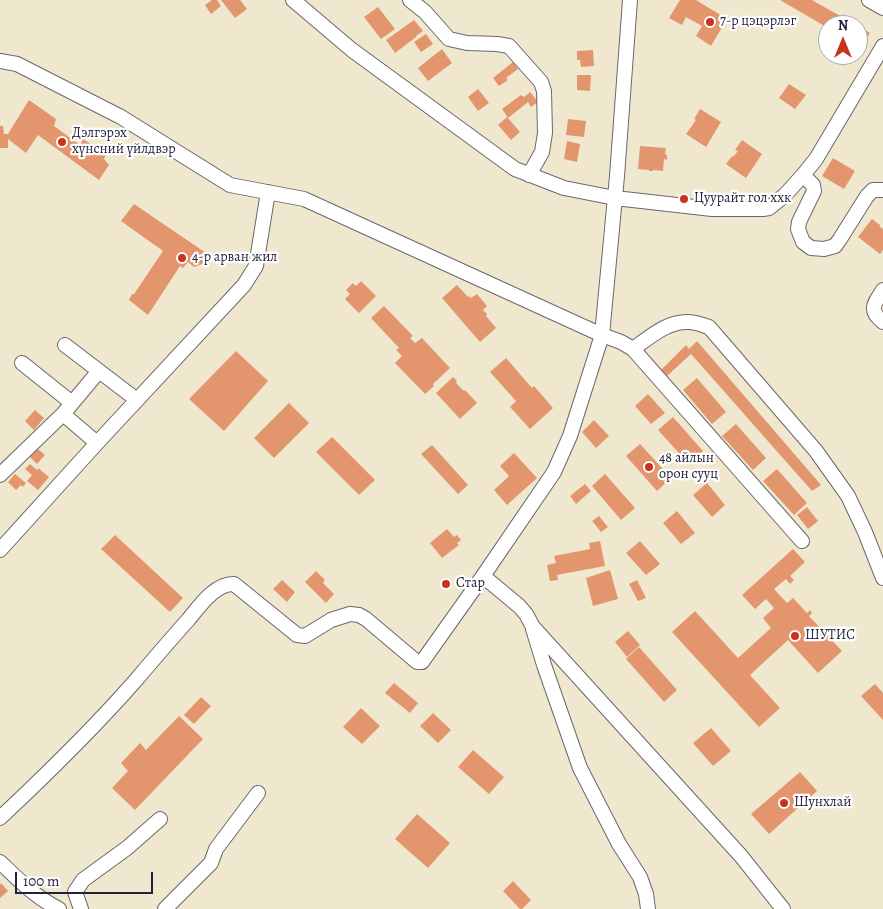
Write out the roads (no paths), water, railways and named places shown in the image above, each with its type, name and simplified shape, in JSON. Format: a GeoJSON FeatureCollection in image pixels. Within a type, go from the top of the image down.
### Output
{"type":"FeatureCollection","features":[{"type":"Feature","properties":{"kind":"street"},"geometry":{"type":"LineString","coordinates":[[293,0],[352,50],[515,169],[564,188],[615,198],[712,209],[769,208],[785,195],[803,176],[816,158],[883,46]]}},
{"type":"Feature","properties":{"kind":"street"},"geometry":{"type":"LineString","coordinates":[[410,0],[425,12],[449,39],[467,43],[509,46],[541,82],[544,91],[545,132],[542,152],[529,174]]}},
{"type":"Feature","properties":{"kind":"street"},"geometry":{"type":"LineString","coordinates":[[0,818],[83,736],[136,680],[217,588],[234,584],[297,635],[305,636],[331,620],[350,614],[359,614],[417,662],[421,663],[554,472],[570,436],[602,335],[615,198],[630,0]]}},
{"type":"Feature","properties":{"kind":"street"},"geometry":{"type":"LineString","coordinates":[[869,0],[883,8]]}},
{"type":"Feature","properties":{"kind":"street"},"geometry":{"type":"LineString","coordinates":[[0,61],[17,64],[121,117],[230,185],[304,200],[602,335],[622,342],[633,349],[802,541]]}},
{"type":"Feature","properties":{"kind":"street"},"geometry":{"type":"LineString","coordinates":[[803,176],[813,185],[814,191],[799,222],[798,229],[803,242],[811,248],[824,249],[835,246],[867,196],[873,190],[883,190]]}},
{"type":"Feature","properties":{"kind":"street"},"geometry":{"type":"LineString","coordinates":[[0,550],[244,285],[256,266],[268,192]]}},
{"type":"Feature","properties":{"kind":"street"},"geometry":{"type":"LineString","coordinates":[[883,290],[874,303],[876,316],[883,322]]}},
{"type":"Feature","properties":{"kind":"street"},"geometry":{"type":"LineString","coordinates":[[633,349],[661,329],[677,322],[691,322],[709,327],[816,451],[848,496],[865,532],[883,578]]}},
{"type":"Feature","properties":{"kind":"street"},"geometry":{"type":"LineString","coordinates":[[65,345],[137,400]]}},
{"type":"Feature","properties":{"kind":"street"},"geometry":{"type":"LineString","coordinates":[[22,363],[72,403]]}},
{"type":"Feature","properties":{"kind":"street"},"geometry":{"type":"LineString","coordinates":[[0,475],[63,414],[99,371]]}},
{"type":"Feature","properties":{"kind":"street"},"geometry":{"type":"LineString","coordinates":[[63,414],[97,443]]}},
{"type":"Feature","properties":{"kind":"street"},"geometry":{"type":"LineString","coordinates":[[483,576],[520,606],[533,627],[544,665],[580,768],[619,844],[640,877],[646,894],[648,909]]}},
{"type":"Feature","properties":{"kind":"street"},"geometry":{"type":"LineString","coordinates":[[533,627],[740,856],[783,909]]}},
{"type":"Feature","properties":{"kind":"street"},"geometry":{"type":"LineString","coordinates":[[165,909],[211,863],[216,849],[258,793]]}},
{"type":"Feature","properties":{"kind":"street"},"geometry":{"type":"LineString","coordinates":[[80,909],[75,892],[83,880],[127,848],[160,819]]}},
{"type":"Feature","properties":{"kind":"street"},"geometry":{"type":"LineString","coordinates":[[0,862],[31,891],[42,906],[60,909]]}},
{"type":"Feature","properties":{"kind":"place","name":"7-р цэцэрлэг"},"geometry":{"type":"Point","coordinates":[710,22]}},
{"type":"Feature","properties":{"kind":"place","name":"Дэлгэрэх хүнсний үйлдвэр"},"geometry":{"type":"Point","coordinates":[62,142]}},
{"type":"Feature","properties":{"kind":"place","name":"Цуурайт гол ххк"},"geometry":{"type":"Point","coordinates":[684,199]}},
{"type":"Feature","properties":{"kind":"place","name":"4-р арван жил"},"geometry":{"type":"Point","coordinates":[182,258]}},
{"type":"Feature","properties":{"kind":"place","name":"48 айлын орон сууц"},"geometry":{"type":"Point","coordinates":[649,467]}},
{"type":"Feature","properties":{"kind":"place","name":"Стар"},"geometry":{"type":"Point","coordinates":[446,584]}},
{"type":"Feature","properties":{"kind":"place","name":"ШУТИС"},"geometry":{"type":"Point","coordinates":[795,636]}},
{"type":"Feature","properties":{"kind":"place","name":"Шунхлай"},"geometry":{"type":"Point","coordinates":[784,803]}}]}
